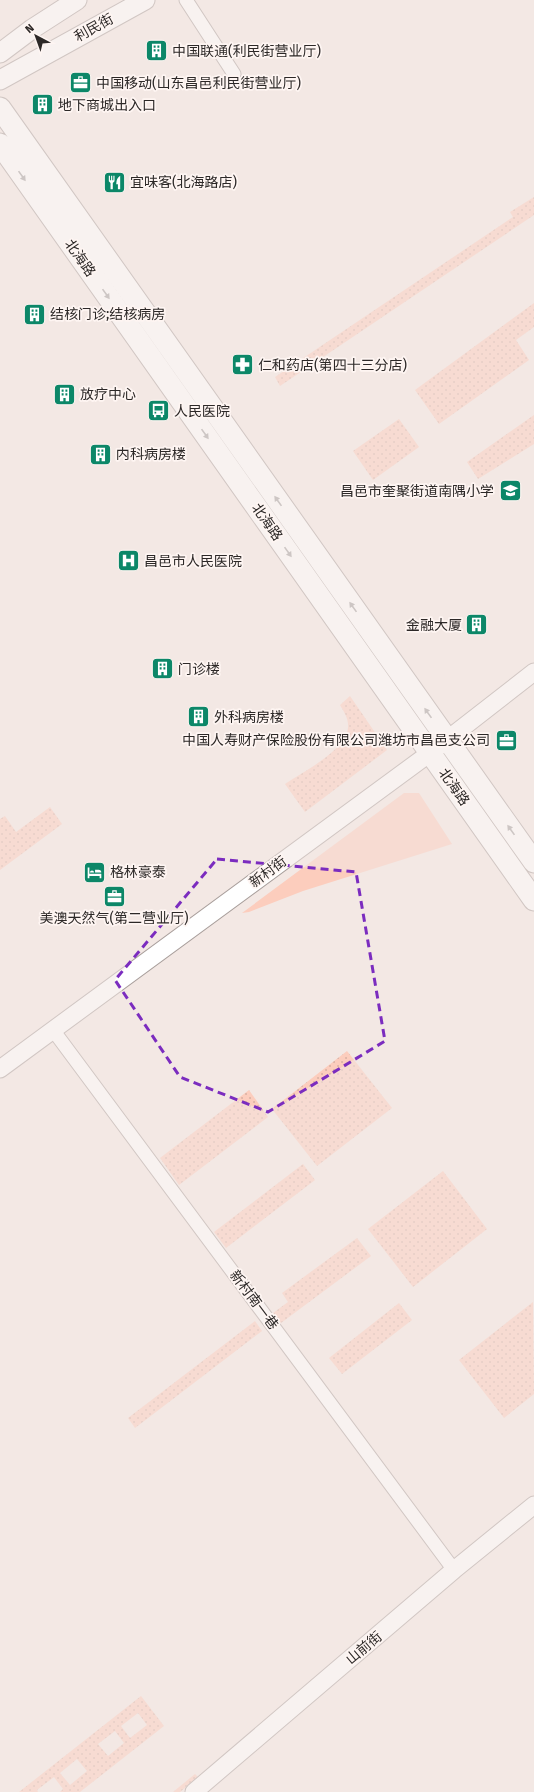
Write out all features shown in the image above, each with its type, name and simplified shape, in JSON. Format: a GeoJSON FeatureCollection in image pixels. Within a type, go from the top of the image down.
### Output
{"type":"FeatureCollection","features":[{"type":"Feature","properties":{"kind":"main road"},"geometry":{"type":"LineString","coordinates":[[0,53],[32,29],[77,0]]}},
{"type":"Feature","properties":{"kind":"main road","name":"利民街"},"geometry":{"type":"LineString","coordinates":[[0,80],[145,0]]}},
{"type":"Feature","properties":{"kind":"main road","name":"北海路"},"geometry":{"type":"LineString","coordinates":[[0,108],[534,862]]}},
{"type":"Feature","properties":{"kind":"main road","name":"北海路"},"geometry":{"type":"LineString","coordinates":[[0,144],[534,900]]}},
{"type":"Feature","properties":{"kind":"street"},"geometry":{"type":"LineString","coordinates":[[186,0],[234,74]]}},
{"type":"Feature","properties":{"kind":"street","name":"新村街"},"geometry":{"type":"LineString","coordinates":[[0,1069],[430,753],[446,738],[534,672]]}},
{"type":"Feature","properties":{"kind":"street","name":"新村南一巷"},"geometry":{"type":"LineString","coordinates":[[53,1030],[454,1570]]}},
{"type":"Feature","properties":{"kind":"street","name":"山前街"},"geometry":{"type":"LineString","coordinates":[[194,1792],[454,1570],[534,1505]]}},
{"type":"Feature","properties":{"kind":"highlighted area"},"geometry":{"type":"Polygon","coordinates":[[[217,859],[356,872],[385,1041],[268,1112],[180,1077],[115,980],[217,859]]]}},
{"type":"Feature","properties":{"kind":"shaded area"},"geometry":{"type":"Polygon","coordinates":[[[534,197],[534,215],[280,386],[275,377],[513,217],[510,212],[534,197]]]}},
{"type":"Feature","properties":{"kind":"shaded area"},"geometry":{"type":"Polygon","coordinates":[[[534,303],[534,327],[516,340],[529,360],[439,424],[415,390],[534,303]]]}},
{"type":"Feature","properties":{"kind":"shaded area"},"geometry":{"type":"Polygon","coordinates":[[[534,415],[534,444],[478,479],[467,462],[534,415]]]}},
{"type":"Feature","properties":{"kind":"shaded area"},"geometry":{"type":"Polygon","coordinates":[[[399,419],[419,447],[373,480],[353,451],[399,419]]]}},
{"type":"Feature","properties":{"kind":"shaded area"},"geometry":{"type":"Polygon","coordinates":[[[350,696],[387,750],[305,812],[285,784],[322,760],[340,745],[348,728],[348,722],[340,705],[350,696]]]}},
{"type":"Feature","properties":{"kind":"shaded area"},"geometry":{"type":"Polygon","coordinates":[[[404,793],[419,793],[452,844],[303,891],[249,912],[242,913],[404,793]]]}},
{"type":"Feature","properties":{"kind":"shaded area"},"geometry":{"type":"Polygon","coordinates":[[[50,807],[62,824],[0,870],[0,819],[5,816],[16,832],[50,807]]]}},
{"type":"Feature","properties":{"kind":"shaded area"},"geometry":{"type":"Polygon","coordinates":[[[347,1051],[392,1108],[317,1166],[272,1109],[347,1051]]]}},
{"type":"Feature","properties":{"kind":"shaded area"},"geometry":{"type":"Polygon","coordinates":[[[249,1090],[268,1117],[179,1185],[160,1158],[249,1090]]]}},
{"type":"Feature","properties":{"kind":"shaded area"},"geometry":{"type":"Polygon","coordinates":[[[303,1164],[315,1180],[226,1248],[214,1232],[303,1164]]]}},
{"type":"Feature","properties":{"kind":"shaded area"},"geometry":{"type":"Polygon","coordinates":[[[443,1171],[487,1229],[413,1287],[368,1229],[443,1171]]]}},
{"type":"Feature","properties":{"kind":"shaded area"},"geometry":{"type":"Polygon","coordinates":[[[357,1238],[371,1256],[281,1323],[273,1313],[288,1302],[282,1293],[357,1238]]]}},
{"type":"Feature","properties":{"kind":"shaded area"},"geometry":{"type":"Polygon","coordinates":[[[533,1302],[534,1394],[504,1418],[459,1360],[533,1302]]]}},
{"type":"Feature","properties":{"kind":"shaded area"},"geometry":{"type":"Polygon","coordinates":[[[399,1303],[412,1320],[342,1374],[329,1358],[399,1303]]]}},
{"type":"Feature","properties":{"kind":"shaded area"},"geometry":{"type":"Polygon","coordinates":[[[255,1321],[262,1331],[135,1428],[128,1418],[255,1321]]]}},
{"type":"Feature","properties":{"kind":"shaded area"},"geometry":{"type":"Polygon","coordinates":[[[141,1696],[164,1726],[80,1792],[60,1792],[63,1789],[54,1777],[37,1790],[38,1792],[19,1792],[141,1696]],[[138,1713],[121,1726],[130,1738],[147,1725],[138,1713]],[[115,1731],[98,1744],[108,1756],[124,1743],[115,1731]],[[77,1759],[60,1773],[70,1785],[87,1771],[77,1759]]]}},
{"type":"Feature","properties":{"kind":"shaded area"},"geometry":{"type":"Polygon","coordinates":[[[195,1774],[198,1777],[180,1792],[173,1792],[195,1774]]]}},
{"type":"Feature","properties":{"kind":"place","name":"中国联通(利民街营业厅)"},"geometry":{"type":"Point","coordinates":[157,51]}},
{"type":"Feature","properties":{"kind":"place","name":"中国移动(山东昌邑利民街营业厅)"},"geometry":{"type":"Point","coordinates":[80,83]}},
{"type":"Feature","properties":{"kind":"place","name":"地下商城出入口"},"geometry":{"type":"Point","coordinates":[42,105]}},
{"type":"Feature","properties":{"kind":"place","name":"宜味客(北海路店)"},"geometry":{"type":"Point","coordinates":[115,182]}},
{"type":"Feature","properties":{"kind":"place","name":"结核门诊;结核病房"},"geometry":{"type":"Point","coordinates":[35,314]}},
{"type":"Feature","properties":{"kind":"place","name":"仁和药店(第四十三分店)"},"geometry":{"type":"Point","coordinates":[243,365]}},
{"type":"Feature","properties":{"kind":"place","name":"放疗中心"},"geometry":{"type":"Point","coordinates":[65,394]}},
{"type":"Feature","properties":{"kind":"place","name":"人民医院"},"geometry":{"type":"Point","coordinates":[158,411]}},
{"type":"Feature","properties":{"kind":"place","name":"内科病房楼"},"geometry":{"type":"Point","coordinates":[101,454]}},
{"type":"Feature","properties":{"kind":"place","name":"昌邑市奎聚街道南隅小学"},"geometry":{"type":"Point","coordinates":[510,491]}},
{"type":"Feature","properties":{"kind":"place","name":"昌邑市人民医院"},"geometry":{"type":"Point","coordinates":[128,561]}},
{"type":"Feature","properties":{"kind":"place","name":"金融大厦"},"geometry":{"type":"Point","coordinates":[477,625]}},
{"type":"Feature","properties":{"kind":"place","name":"门诊楼"},"geometry":{"type":"Point","coordinates":[162,669]}},
{"type":"Feature","properties":{"kind":"place","name":"外科病房楼"},"geometry":{"type":"Point","coordinates":[198,717]}},
{"type":"Feature","properties":{"kind":"place","name":"中国人寿财产保险股份有限公司潍坊市昌邑支公司"},"geometry":{"type":"Point","coordinates":[506,740]}},
{"type":"Feature","properties":{"kind":"place","name":"格林豪泰"},"geometry":{"type":"Point","coordinates":[95,872]}},
{"type":"Feature","properties":{"kind":"place","name":"美澳天然气(第二营业厅)"},"geometry":{"type":"Point","coordinates":[114,896]}}]}
